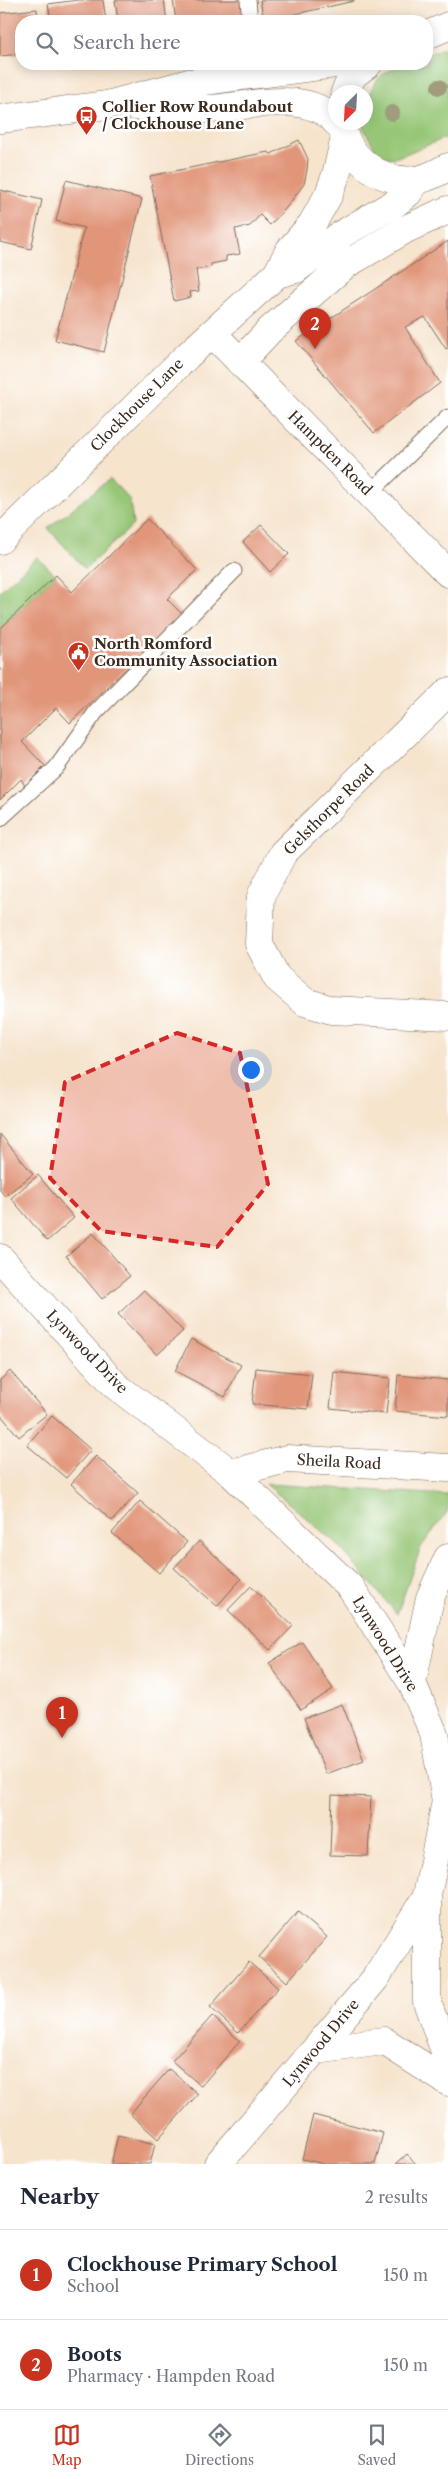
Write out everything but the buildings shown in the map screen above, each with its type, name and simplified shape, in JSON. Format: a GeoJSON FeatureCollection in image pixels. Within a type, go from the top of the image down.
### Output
{"type":"FeatureCollection","features":[{"type":"Feature","properties":{"kind":"street"},"geometry":{"type":"LineString","coordinates":[[433,32],[448,26]]}},
{"type":"Feature","properties":{"kind":"street"},"geometry":{"type":"LineString","coordinates":[[0,119],[107,105],[189,83],[253,70]]}},
{"type":"Feature","properties":{"kind":"street"},"geometry":{"type":"LineString","coordinates":[[348,85],[353,75],[360,70]]}},
{"type":"Feature","properties":{"kind":"street"},"geometry":{"type":"LineString","coordinates":[[107,105],[208,109],[286,102],[317,109],[328,115]]}},
{"type":"Feature","properties":{"kind":"street","name":"Clockhouse Lane"},"geometry":{"type":"LineString","coordinates":[[0,540],[212,333],[277,274],[289,251],[312,224],[329,194],[336,175],[340,130]]}},
{"type":"Feature","properties":{"kind":"street"},"geometry":{"type":"LineString","coordinates":[[342,130],[362,162],[385,178],[418,180],[448,167]]}},
{"type":"Feature","properties":{"kind":"street","name":"Clockhouse Lane"},"geometry":{"type":"LineString","coordinates":[[277,274],[296,269],[342,234],[399,201],[418,180]]}},
{"type":"Feature","properties":{"kind":"street"},"geometry":{"type":"LineString","coordinates":[[240,362],[270,330],[333,274],[406,229],[448,210]]}},
{"type":"Feature","properties":{"kind":"street","name":"Hampden Road"},"geometry":{"type":"LineString","coordinates":[[212,333],[448,573]]}},
{"type":"Feature","properties":{"kind":"street","name":"Gelsthorpe Road"},"geometry":{"type":"LineString","coordinates":[[448,692],[283,853],[261,896],[259,944],[277,978],[305,1002],[332,1010],[448,1016]]}},
{"type":"Feature","properties":{"kind":"street","name":"Lynwood Drive"},"geometry":{"type":"LineString","coordinates":[[0,1258],[116,1386],[231,1473],[350,1588],[412,1682],[434,1734],[446,1801],[427,1896],[375,1979],[218,2164]]}},
{"type":"Feature","properties":{"kind":"street","name":"Sheila Road"},"geometry":{"type":"LineString","coordinates":[[231,1473],[287,1459],[448,1468]]}},
{"type":"Feature","properties":{"kind":"street"},"geometry":{"type":"LineString","coordinates":[[412,1682],[430,1598],[448,1558]]}},
{"type":"Feature","properties":{"kind":"street"},"geometry":{"type":"LineString","coordinates":[[427,1896],[427,2002],[448,2060]]}},
{"type":"Feature","properties":{"kind":"street"},"geometry":{"type":"LineString","coordinates":[[316,2050],[384,2041],[448,2082]]}},
{"type":"Feature","properties":{"kind":"lane"},"geometry":{"type":"LineString","coordinates":[[248,0],[249,15]]}},
{"type":"Feature","properties":{"kind":"lane"},"geometry":{"type":"LineString","coordinates":[[370,493],[448,417]]}},
{"type":"Feature","properties":{"kind":"lane"},"geometry":{"type":"LineString","coordinates":[[0,819],[56,768],[96,712],[234,570]]}},
{"type":"Feature","properties":{"kind":"highlighted area"},"geometry":{"type":"Polygon","coordinates":[[[177,1033],[240,1053],[268,1184],[217,1247],[101,1231],[50,1178],[65,1082],[177,1033]]]}},
{"type":"Feature","properties":{"kind":"green space"},"geometry":{"type":"Polygon","coordinates":[[[448,46],[448,137],[395,158],[379,156],[365,130],[373,130],[374,85],[380,77],[392,70],[433,70],[433,52],[448,46]]]}},
{"type":"Feature","properties":{"kind":"green space"},"geometry":{"type":"Polygon","coordinates":[[[110,479],[130,500],[133,525],[85,569],[48,528],[110,479]]]}},
{"type":"Feature","properties":{"kind":"green space"},"geometry":{"type":"Polygon","coordinates":[[[37,557],[56,575],[0,629],[0,591],[37,557]]]}},
{"type":"Feature","properties":{"kind":"green space"},"geometry":{"type":"Polygon","coordinates":[[[266,1484],[448,1495],[448,1511],[421,1547],[397,1614],[338,1545],[266,1484]]]}},
{"type":"Feature","properties":{"kind":"place","name":"Collier Row Roundabout / Clockhouse Lane"},"geometry":{"type":"Point","coordinates":[86,135]}},
{"type":"Feature","properties":{"kind":"place","name":"Boots"},"geometry":{"type":"Point","coordinates":[315,349]}},
{"type":"Feature","properties":{"kind":"place","name":"North Romford Community Association"},"geometry":{"type":"Point","coordinates":[78,672]}},
{"type":"Feature","properties":{"kind":"place","name":"Clockhouse Primary School"},"geometry":{"type":"Point","coordinates":[62,1738]}}]}
